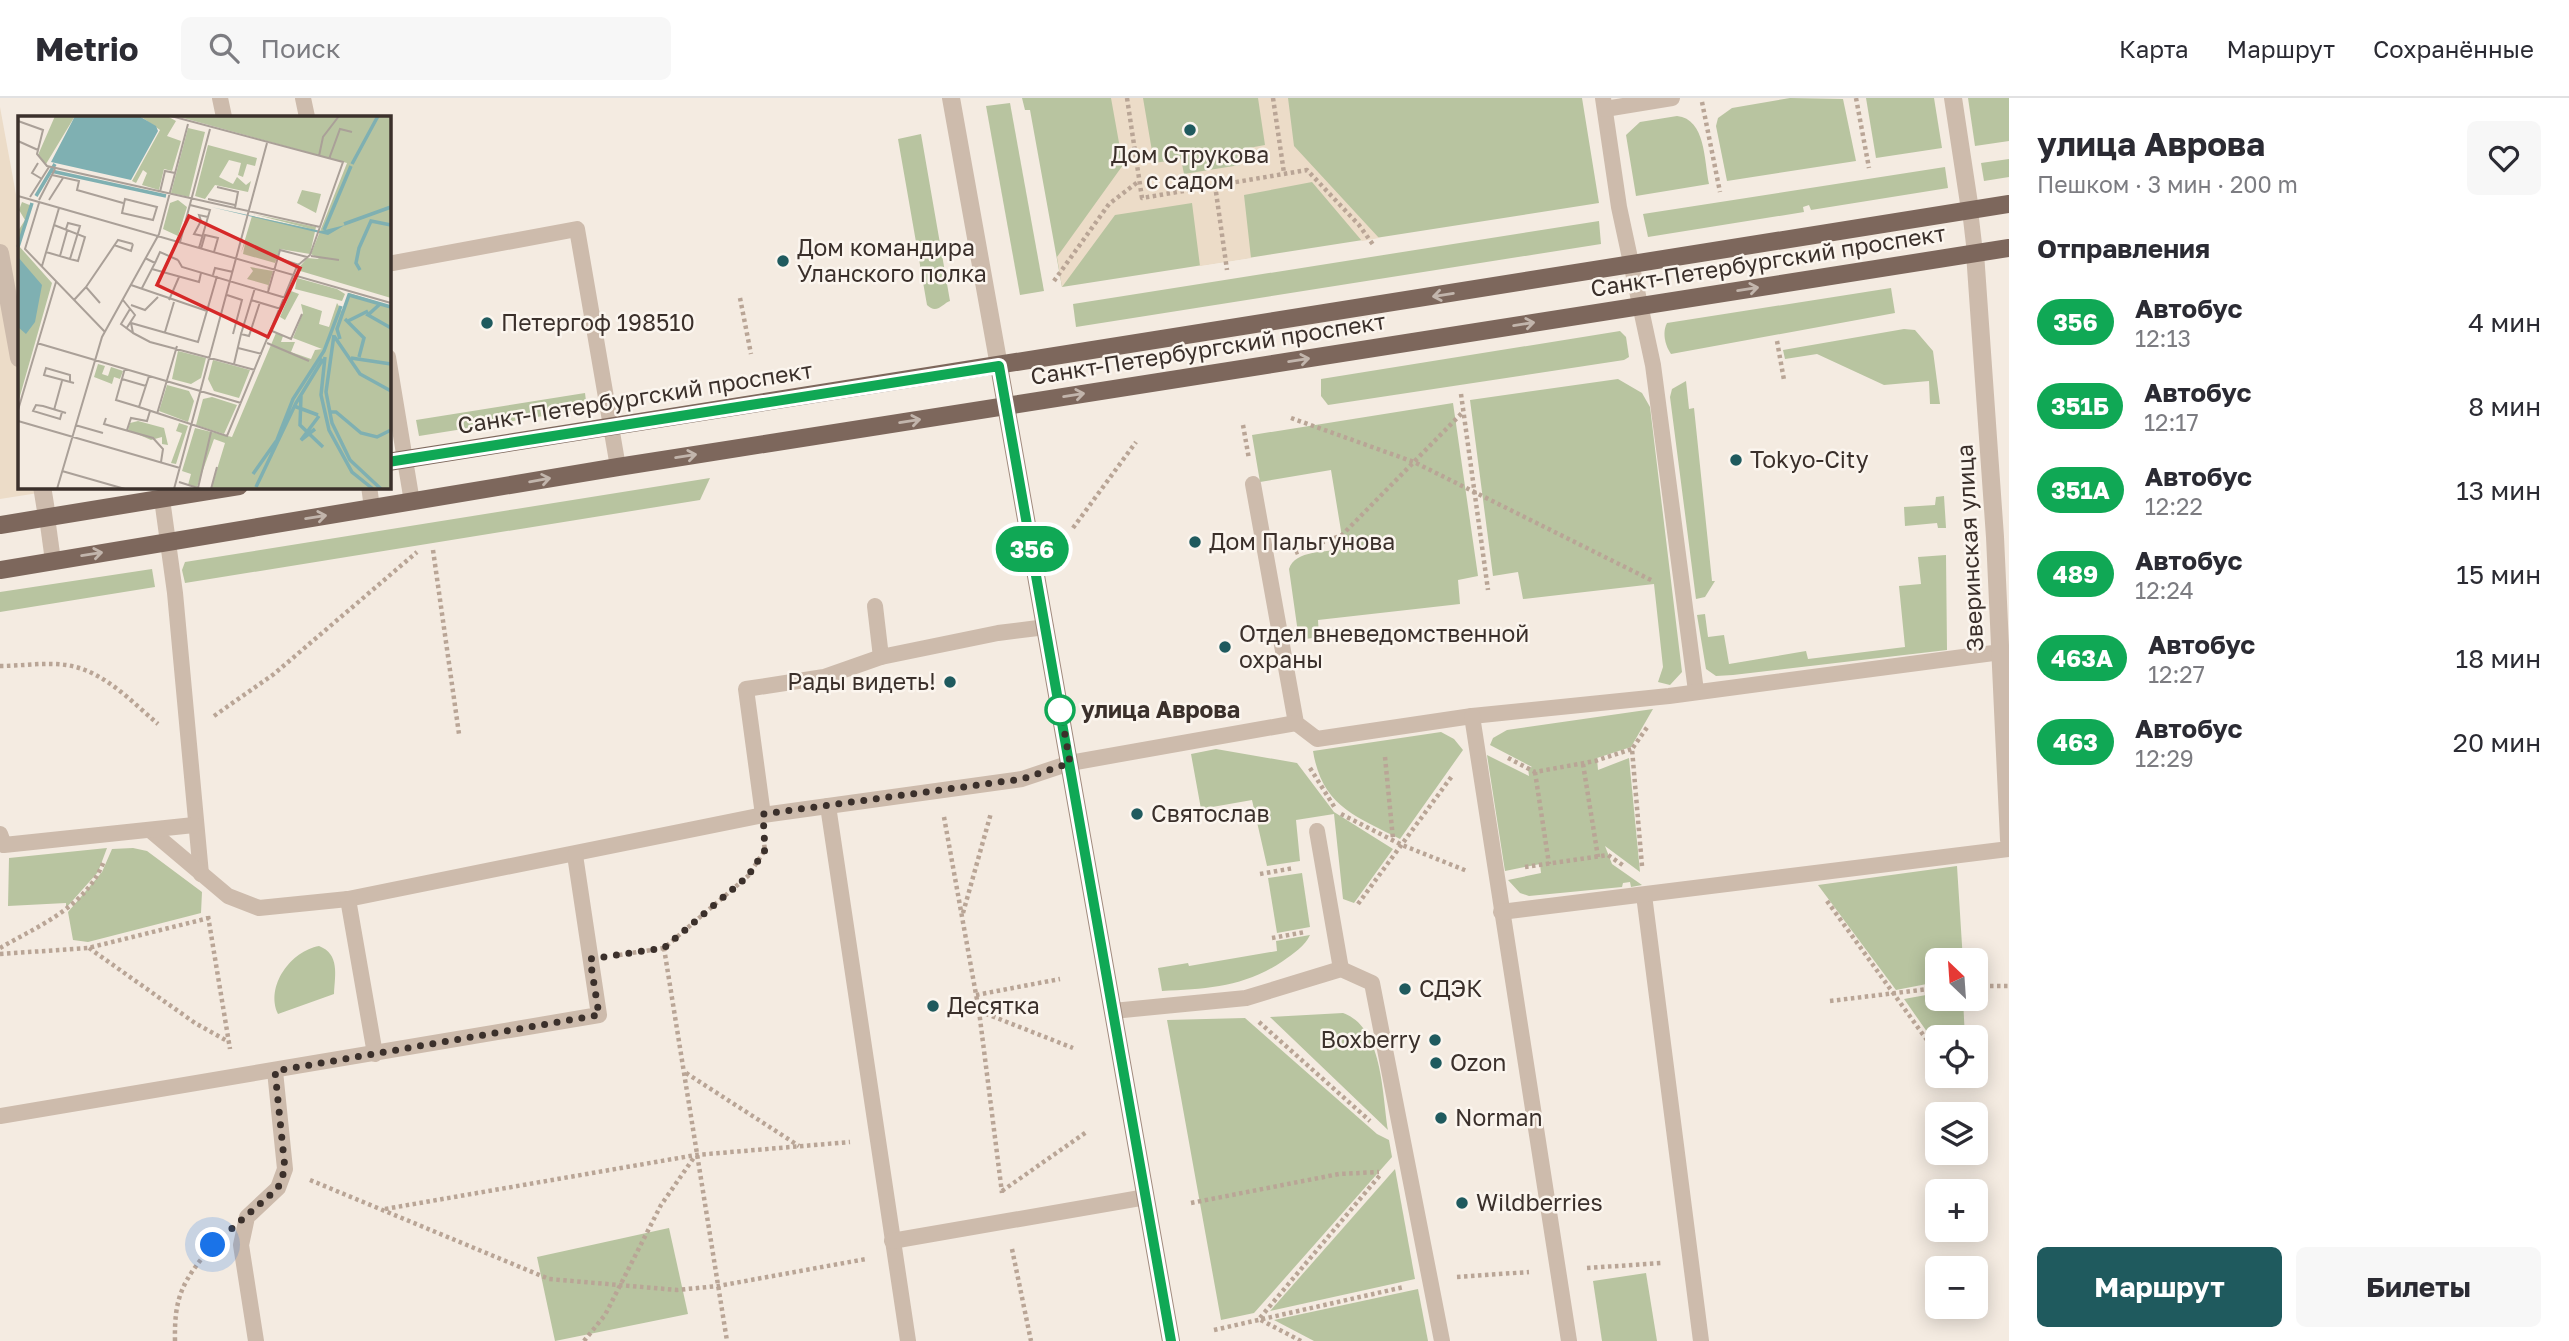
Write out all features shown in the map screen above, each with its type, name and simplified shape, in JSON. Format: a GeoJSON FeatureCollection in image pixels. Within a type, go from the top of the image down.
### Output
{"type":"FeatureCollection","features":[{"type":"Feature","properties":{"kind":"main road","name":"Санкт-Петербургский проспект"},"geometry":{"type":"LineString","coordinates":[[397,461],[2009,204]]}},
{"type":"Feature","properties":{"kind":"main road","name":"Санкт-Петербургский проспект"},"geometry":{"type":"LineString","coordinates":[[0,570],[618,467],[2009,248]]}},
{"type":"Feature","properties":{"kind":"main road"},"geometry":{"type":"LineString","coordinates":[[0,526],[227,488]]}},
{"type":"Feature","properties":{"kind":"street"},"geometry":{"type":"LineString","coordinates":[[951,98],[1171,1341]]}},
{"type":"Feature","properties":{"kind":"street"},"geometry":{"type":"LineString","coordinates":[[1953,98],[1970,211]]}},
{"type":"Feature","properties":{"kind":"street"},"geometry":{"type":"LineString","coordinates":[[0,253],[18,352]]}},
{"type":"Feature","properties":{"kind":"street","name":"Зверинская улица"},"geometry":{"type":"LineString","coordinates":[[1975,253],[2001,652],[2009,841]]}},
{"type":"Feature","properties":{"kind":"street"},"geometry":{"type":"LineString","coordinates":[[42,488],[47,517]]}},
{"type":"Feature","properties":{"kind":"lane"},"geometry":{"type":"LineString","coordinates":[[220,98],[224,116]]}},
{"type":"Feature","properties":{"kind":"lane"},"geometry":{"type":"LineString","coordinates":[[303,98],[307,116]]}},
{"type":"Feature","properties":{"kind":"lane"},"geometry":{"type":"LineString","coordinates":[[1672,98],[1604,103],[1619,207],[1653,365],[1696,691]]}},
{"type":"Feature","properties":{"kind":"lane"},"geometry":{"type":"LineString","coordinates":[[1970,211],[1975,253]]}},
{"type":"Feature","properties":{"kind":"lane"},"geometry":{"type":"LineString","coordinates":[[390,264],[577,229],[618,467]]}},
{"type":"Feature","properties":{"kind":"lane"},"geometry":{"type":"LineString","coordinates":[[390,380],[397,461],[412,502]]}},
{"type":"Feature","properties":{"kind":"lane"},"geometry":{"type":"LineString","coordinates":[[1253,484],[1296,723],[1317,739],[1472,716],[1669,696],[2001,652]]}},
{"type":"Feature","properties":{"kind":"lane"},"geometry":{"type":"LineString","coordinates":[[369,488],[372,508]]}},
{"type":"Feature","properties":{"kind":"lane"},"geometry":{"type":"LineString","coordinates":[[162,499],[201,874]]}},
{"type":"Feature","properties":{"kind":"lane"},"geometry":{"type":"LineString","coordinates":[[47,517],[54,561]]}},
{"type":"Feature","properties":{"kind":"lane"},"geometry":{"type":"LineString","coordinates":[[875,606],[881,657]]}},
{"type":"Feature","properties":{"kind":"lane"},"geometry":{"type":"LineString","coordinates":[[763,814],[746,689],[824,677],[881,657],[998,633],[1046,627]]}},
{"type":"Feature","properties":{"kind":"lane"},"geometry":{"type":"LineString","coordinates":[[1472,716],[1569,1341]]}},
{"type":"Feature","properties":{"kind":"lane"},"geometry":{"type":"LineString","coordinates":[[151,831],[228,896],[259,908],[348,899],[575,855],[763,814],[1022,779],[1070,763],[1296,723]]}},
{"type":"Feature","properties":{"kind":"lane"},"geometry":{"type":"LineString","coordinates":[[828,806],[908,1341]]}},
{"type":"Feature","properties":{"kind":"lane"},"geometry":{"type":"LineString","coordinates":[[0,834],[4,845],[194,825]]}},
{"type":"Feature","properties":{"kind":"lane"},"geometry":{"type":"LineString","coordinates":[[1317,831],[1341,969]]}},
{"type":"Feature","properties":{"kind":"lane"},"geometry":{"type":"LineString","coordinates":[[1502,912],[1644,886],[2009,849]]}},
{"type":"Feature","properties":{"kind":"lane"},"geometry":{"type":"LineString","coordinates":[[0,1116],[599,1015],[575,855]]}},
{"type":"Feature","properties":{"kind":"lane"},"geometry":{"type":"LineString","coordinates":[[1644,886],[1701,1341]]}},
{"type":"Feature","properties":{"kind":"lane"},"geometry":{"type":"LineString","coordinates":[[348,899],[375,1054]]}},
{"type":"Feature","properties":{"kind":"lane"},"geometry":{"type":"LineString","coordinates":[[1113,1011],[1246,998],[1341,969],[1372,983],[1407,1147],[1442,1341]]}},
{"type":"Feature","properties":{"kind":"lane"},"geometry":{"type":"LineString","coordinates":[[256,1341],[241,1245],[247,1217],[278,1188],[285,1169],[275,1071]]}},
{"type":"Feature","properties":{"kind":"lane"},"geometry":{"type":"LineString","coordinates":[[892,1241],[1146,1197]]}},
{"type":"Feature","properties":{"kind":"path"},"geometry":{"type":"LineString","coordinates":[[1126,98],[1142,198],[1307,170],[1359,225],[1374,246]]}},
{"type":"Feature","properties":{"kind":"path"},"geometry":{"type":"LineString","coordinates":[[1273,98],[1284,174]]}},
{"type":"Feature","properties":{"kind":"path"},"geometry":{"type":"LineString","coordinates":[[1701,98],[1720,192]]}},
{"type":"Feature","properties":{"kind":"path"},"geometry":{"type":"LineString","coordinates":[[1856,98],[1869,168]]}},
{"type":"Feature","properties":{"kind":"path"},"geometry":{"type":"LineString","coordinates":[[1054,281],[1109,204],[1140,181]]}},
{"type":"Feature","properties":{"kind":"path"},"geometry":{"type":"LineString","coordinates":[[1215,186],[1227,270]]}},
{"type":"Feature","properties":{"kind":"path"},"geometry":{"type":"LineString","coordinates":[[740,298],[751,354]]}},
{"type":"Feature","properties":{"kind":"path"},"geometry":{"type":"LineString","coordinates":[[1777,341],[1784,380]]}},
{"type":"Feature","properties":{"kind":"path"},"geometry":{"type":"LineString","coordinates":[[1461,394],[1488,590]]}},
{"type":"Feature","properties":{"kind":"path"},"geometry":{"type":"LineString","coordinates":[[1268,563],[1342,535],[1463,412]]}},
{"type":"Feature","properties":{"kind":"path"},"geometry":{"type":"LineString","coordinates":[[1291,418],[1414,462],[1684,597]]}},
{"type":"Feature","properties":{"kind":"path"},"geometry":{"type":"LineString","coordinates":[[1243,425],[1246,439]]}},
{"type":"Feature","properties":{"kind":"path"},"geometry":{"type":"LineString","coordinates":[[1073,528],[1136,442]]}},
{"type":"Feature","properties":{"kind":"path"},"geometry":{"type":"LineString","coordinates":[[433,550],[459,734]]}},
{"type":"Feature","properties":{"kind":"path"},"geometry":{"type":"LineString","coordinates":[[0,666],[66,665],[87,671],[112,685],[187,743],[274,674],[417,552]]}},
{"type":"Feature","properties":{"kind":"path"},"geometry":{"type":"LineString","coordinates":[[1476,742],[1535,772],[1583,764],[1632,749],[1669,696]]}},
{"type":"Feature","properties":{"kind":"path"},"geometry":{"type":"LineString","coordinates":[[1296,723],[1306,761],[1338,812],[1402,845],[1473,873]]}},
{"type":"Feature","properties":{"kind":"path"},"geometry":{"type":"LineString","coordinates":[[1382,729],[1393,840]]}},
{"type":"Feature","properties":{"kind":"path"},"geometry":{"type":"LineString","coordinates":[[1632,749],[1644,886]]}},
{"type":"Feature","properties":{"kind":"path"},"geometry":{"type":"LineString","coordinates":[[1583,764],[1598,857]]}},
{"type":"Feature","properties":{"kind":"path"},"geometry":{"type":"LineString","coordinates":[[1335,936],[1459,767]]}},
{"type":"Feature","properties":{"kind":"path"},"geometry":{"type":"LineString","coordinates":[[1535,772],[1549,864]]}},
{"type":"Feature","properties":{"kind":"path"},"geometry":{"type":"LineString","coordinates":[[963,915],[1000,782]]}},
{"type":"Feature","properties":{"kind":"path"},"geometry":{"type":"LineString","coordinates":[[939,791],[963,915],[986,1075]]}},
{"type":"Feature","properties":{"kind":"path"},"geometry":{"type":"LineString","coordinates":[[590,959],[664,948],[748,876],[765,850],[763,814]]}},
{"type":"Feature","properties":{"kind":"path"},"geometry":{"type":"LineString","coordinates":[[0,948],[65,911],[81,896],[100,872],[115,835]]}},
{"type":"Feature","properties":{"kind":"path"},"geometry":{"type":"LineString","coordinates":[[1517,870],[1608,855],[1644,886]]}},
{"type":"Feature","properties":{"kind":"path"},"geometry":{"type":"LineString","coordinates":[[201,874],[235,1078]]}},
{"type":"Feature","properties":{"kind":"path"},"geometry":{"type":"LineString","coordinates":[[0,954],[88,948],[259,908]]}},
{"type":"Feature","properties":{"kind":"path"},"geometry":{"type":"LineString","coordinates":[[1834,910],[1925,1037]]}},
{"type":"Feature","properties":{"kind":"path"},"geometry":{"type":"LineString","coordinates":[[88,948],[195,1023],[229,1042]]}},
{"type":"Feature","properties":{"kind":"path"},"geometry":{"type":"LineString","coordinates":[[664,948],[727,1341]]}},
{"type":"Feature","properties":{"kind":"path"},"geometry":{"type":"LineString","coordinates":[[976,995],[1060,979]]}},
{"type":"Feature","properties":{"kind":"path"},"geometry":{"type":"LineString","coordinates":[[1988,986],[2009,986]]}},
{"type":"Feature","properties":{"kind":"path"},"geometry":{"type":"LineString","coordinates":[[1830,1001],[1925,990]]}},
{"type":"Feature","properties":{"kind":"path"},"geometry":{"type":"LineString","coordinates":[[1246,998],[1256,1020],[1381,1132],[1407,1147]]}},
{"type":"Feature","properties":{"kind":"path"},"geometry":{"type":"LineString","coordinates":[[979,1012],[1073,1048]]}},
{"type":"Feature","properties":{"kind":"path"},"geometry":{"type":"LineString","coordinates":[[685,1073],[800,1147]]}},
{"type":"Feature","properties":{"kind":"path"},"geometry":{"type":"LineString","coordinates":[[1002,1191],[1088,1132]]}},
{"type":"Feature","properties":{"kind":"path"},"geometry":{"type":"LineString","coordinates":[[382,1210],[696,1155],[876,1140]]}},
{"type":"Feature","properties":{"kind":"path"},"geometry":{"type":"LineString","coordinates":[[584,1341],[605,1315],[661,1205],[696,1155]]}},
{"type":"Feature","properties":{"kind":"path"},"geometry":{"type":"LineString","coordinates":[[285,1169],[549,1279],[677,1290],[718,1286],[874,1257],[892,1241]]}},
{"type":"Feature","properties":{"kind":"path"},"geometry":{"type":"LineString","coordinates":[[1191,1203],[1339,1174],[1383,1172],[1259,1319]]}},
{"type":"Feature","properties":{"kind":"path"},"geometry":{"type":"LineString","coordinates":[[175,1341],[174,1315],[185,1279],[213,1245],[247,1217]]}},
{"type":"Feature","properties":{"kind":"path"},"geometry":{"type":"LineString","coordinates":[[1214,1330],[1431,1281],[1644,1265]]}},
{"type":"Feature","properties":{"kind":"path"},"geometry":{"type":"LineString","coordinates":[[1259,1319],[1301,1341]]}},
{"type":"Feature","properties":{"kind":"green space"},"geometry":{"type":"Polygon","coordinates":[[[1022,98],[1582,98],[1599,203],[1062,287],[1030,110],[1025,110],[1022,98]]]}},
{"type":"Feature","properties":{"kind":"green space"},"geometry":{"type":"Polygon","coordinates":[[[1790,98],[1843,99],[1856,161],[1727,181],[1716,126],[1718,118],[1732,108],[1790,98]]]}},
{"type":"Feature","properties":{"kind":"green space"},"geometry":{"type":"Polygon","coordinates":[[[1866,98],[1934,98],[1942,148],[1876,158],[1866,98]]]}},
{"type":"Feature","properties":{"kind":"green space"},"geometry":{"type":"Polygon","coordinates":[[[1968,98],[2009,98],[2009,141],[1975,146],[1968,98]]]}},
{"type":"Feature","properties":{"kind":"green space"},"geometry":{"type":"Polygon","coordinates":[[[1010,103],[1044,291],[1020,295],[986,106],[1010,103]]]}},
{"type":"Feature","properties":{"kind":"green space"},"geometry":{"type":"Polygon","coordinates":[[[1677,116],[1694,125],[1699,133],[1709,184],[1636,196],[1626,135],[1640,122],[1677,116]]]}},
{"type":"Feature","properties":{"kind":"green space"},"geometry":{"type":"Polygon","coordinates":[[[921,134],[950,301],[937,309],[927,305],[898,139],[921,134]]]}},
{"type":"Feature","properties":{"kind":"green space"},"geometry":{"type":"Polygon","coordinates":[[[2009,159],[2009,177],[1984,181],[1981,163],[2009,159]]]}},
{"type":"Feature","properties":{"kind":"green space"},"geometry":{"type":"Polygon","coordinates":[[[1945,167],[1948,188],[1811,210],[1809,205],[1803,207],[1804,212],[1648,237],[1643,214],[1945,167]]]}},
{"type":"Feature","properties":{"kind":"green space"},"geometry":{"type":"Polygon","coordinates":[[[1599,221],[1601,244],[1076,327],[1073,304],[1599,221]]]}},
{"type":"Feature","properties":{"kind":"green space"},"geometry":{"type":"Polygon","coordinates":[[[1891,288],[1895,313],[1671,354],[1664,335],[1667,323],[1891,288]]]}},
{"type":"Feature","properties":{"kind":"green space"},"geometry":{"type":"Polygon","coordinates":[[[1904,329],[1915,330],[1933,351],[1940,404],[1930,404],[1929,381],[1884,385],[1817,354],[1785,359],[1783,350],[1904,329]]]}},
{"type":"Feature","properties":{"kind":"green space"},"geometry":{"type":"Polygon","coordinates":[[[1620,331],[1626,337],[1629,357],[1624,360],[1328,405],[1321,396],[1321,379],[1620,331]]]}},
{"type":"Feature","properties":{"kind":"green space"},"geometry":{"type":"Polygon","coordinates":[[[1618,379],[1642,393],[1650,407],[1682,672],[1670,685],[1658,682],[1663,667],[1654,584],[1523,599],[1518,572],[1493,576],[1470,400],[1618,379]]]}},
{"type":"Feature","properties":{"kind":"green space"},"geometry":{"type":"Polygon","coordinates":[[[1686,381],[1689,409],[1694,408],[1712,581],[1715,581],[1705,597],[1696,599],[1670,397],[1672,389],[1686,381]]]}},
{"type":"Feature","properties":{"kind":"green space"},"geometry":{"type":"Polygon","coordinates":[[[585,393],[587,409],[419,436],[416,420],[585,393]]]}},
{"type":"Feature","properties":{"kind":"green space"},"geometry":{"type":"Polygon","coordinates":[[[1453,403],[1478,576],[1458,580],[1460,604],[1318,620],[1319,637],[1299,640],[1289,569],[1292,563],[1305,555],[1344,549],[1331,470],[1260,482],[1252,435],[1453,403]]]}},
{"type":"Feature","properties":{"kind":"green space"},"geometry":{"type":"Polygon","coordinates":[[[710,478],[700,500],[185,583],[182,570],[185,562],[710,478]]]}},
{"type":"Feature","properties":{"kind":"green space"},"geometry":{"type":"Polygon","coordinates":[[[1944,496],[1946,528],[1938,528],[1937,523],[1905,526],[1904,507],[1935,505],[1936,497],[1944,496]]]}},
{"type":"Feature","properties":{"kind":"green space"},"geometry":{"type":"Polygon","coordinates":[[[1946,555],[1947,650],[1733,675],[1716,676],[1706,669],[1697,615],[1705,614],[1708,637],[1724,635],[1729,664],[1806,651],[1808,659],[1905,647],[1899,586],[1921,584],[1918,557],[1946,555]]]}},
{"type":"Feature","properties":{"kind":"green space"},"geometry":{"type":"Polygon","coordinates":[[[152,569],[155,587],[0,612],[0,592],[152,569]]]}},
{"type":"Feature","properties":{"kind":"green space"},"geometry":{"type":"Polygon","coordinates":[[[1653,709],[1631,747],[1597,758],[1598,770],[1629,758],[1640,872],[1605,846],[1612,864],[1642,885],[1631,887],[1630,882],[1623,883],[1622,887],[1529,896],[1520,893],[1508,880],[1541,873],[1540,864],[1505,871],[1487,755],[1529,776],[1528,768],[1532,767],[1490,745],[1493,738],[1507,730],[1653,709]]]}},
{"type":"Feature","properties":{"kind":"green space"},"geometry":{"type":"Polygon","coordinates":[[[1441,732],[1454,739],[1463,750],[1400,839],[1343,807],[1324,785],[1317,770],[1313,751],[1441,732]]]}},
{"type":"Feature","properties":{"kind":"green space"},"geometry":{"type":"Polygon","coordinates":[[[1216,749],[1297,763],[1334,812],[1393,849],[1354,903],[1343,899],[1334,814],[1296,820],[1300,861],[1267,866],[1252,800],[1201,809],[1191,754],[1216,749]]]}},
{"type":"Feature","properties":{"kind":"green space"},"geometry":{"type":"Polygon","coordinates":[[[107,848],[98,872],[66,908],[66,903],[8,906],[9,858],[107,848]]]}},
{"type":"Feature","properties":{"kind":"green space"},"geometry":{"type":"Polygon","coordinates":[[[133,848],[147,851],[202,892],[201,913],[88,942],[73,940],[68,912],[102,872],[112,849],[133,848]]]}},
{"type":"Feature","properties":{"kind":"green space"},"geometry":{"type":"Polygon","coordinates":[[[1957,866],[1962,948],[1925,948],[1925,984],[1896,990],[1818,885],[1957,866]]]}},
{"type":"Feature","properties":{"kind":"green space"},"geometry":{"type":"Polygon","coordinates":[[[1302,873],[1310,927],[1277,933],[1268,878],[1302,873]]]}},
{"type":"Feature","properties":{"kind":"green space"},"geometry":{"type":"Polygon","coordinates":[[[1310,935],[1291,956],[1254,976],[1225,985],[1162,991],[1158,968],[1188,963],[1189,966],[1277,951],[1276,941],[1310,935]]]}},
{"type":"Feature","properties":{"kind":"green space"},"geometry":{"type":"Polygon","coordinates":[[[319,946],[330,954],[335,966],[334,994],[278,1014],[275,992],[283,971],[299,955],[319,946]]]}},
{"type":"Feature","properties":{"kind":"green space"},"geometry":{"type":"Polygon","coordinates":[[[1925,995],[1925,1012],[1964,1012],[1964,1025],[1925,1025],[1925,1029],[1904,999],[1925,995]]]}},
{"type":"Feature","properties":{"kind":"green space"},"geometry":{"type":"Polygon","coordinates":[[[1343,1013],[1356,1021],[1366,1032],[1373,1047],[1382,1081],[1388,1130],[1270,1017],[1343,1013]]]}},
{"type":"Feature","properties":{"kind":"green space"},"geometry":{"type":"Polygon","coordinates":[[[1245,1018],[1377,1134],[1389,1140],[1392,1157],[1254,1313],[1221,1320],[1167,1020],[1245,1018]]]}},
{"type":"Feature","properties":{"kind":"green space"},"geometry":{"type":"Polygon","coordinates":[[[1395,1169],[1415,1279],[1270,1311],[1395,1169]]]}},
{"type":"Feature","properties":{"kind":"green space"},"geometry":{"type":"Polygon","coordinates":[[[669,1228],[688,1314],[555,1341],[537,1257],[669,1228]]]}},
{"type":"Feature","properties":{"kind":"green space"},"geometry":{"type":"Polygon","coordinates":[[[1646,1273],[1657,1341],[1602,1341],[1593,1281],[1646,1273]]]}},
{"type":"Feature","properties":{"kind":"green space"},"geometry":{"type":"Polygon","coordinates":[[[1418,1289],[1428,1341],[1314,1341],[1274,1320],[1418,1289]]]}},
{"type":"Feature","properties":{"kind":"shaded area"},"geometry":{"type":"Polygon","coordinates":[[[1111,98],[1143,98],[1154,163],[1181,159],[1184,174],[1240,165],[1238,150],[1265,145],[1258,98],[1288,98],[1294,146],[1379,238],[1362,241],[1312,182],[1244,195],[1251,258],[1200,266],[1192,203],[1115,215],[1062,287],[1057,257],[1123,165],[1111,98]]]}},
{"type":"Feature","properties":{"kind":"shaded area"},"geometry":{"type":"Polygon","coordinates":[[[0,107],[18,206],[18,488],[70,488],[0,499],[0,107]]]}},
{"type":"Feature","properties":{"kind":"bus line","name":"356"},"geometry":{"type":"LineString","coordinates":[[390,462],[999,366],[1171,1341]]}},
{"type":"Feature","properties":{"kind":"place","name":"Дом Струкова с садом"},"geometry":{"type":"Point","coordinates":[1190,130]}},
{"type":"Feature","properties":{"kind":"place","name":"Дом командира Уланского полка"},"geometry":{"type":"Point","coordinates":[783,261]}},
{"type":"Feature","properties":{"kind":"place","name":"Петергоф 198510"},"geometry":{"type":"Point","coordinates":[487,323]}},
{"type":"Feature","properties":{"kind":"place","name":"Tokyo-City"},"geometry":{"type":"Point","coordinates":[1736,460]}},
{"type":"Feature","properties":{"kind":"place","name":"Дом Пальгунова"},"geometry":{"type":"Point","coordinates":[1195,542]}},
{"type":"Feature","properties":{"kind":"place","name":"Отдел вневедомственной охраны"},"geometry":{"type":"Point","coordinates":[1225,647]}},
{"type":"Feature","properties":{"kind":"place","name":"Рады видеть!"},"geometry":{"type":"Point","coordinates":[950,682]}},
{"type":"Feature","properties":{"kind":"place","name":"улица Аврова"},"geometry":{"type":"Point","coordinates":[1060,710]}},
{"type":"Feature","properties":{"kind":"place","name":"Святослав"},"geometry":{"type":"Point","coordinates":[1137,814]}},
{"type":"Feature","properties":{"kind":"place","name":"СДЭК"},"geometry":{"type":"Point","coordinates":[1405,989]}},
{"type":"Feature","properties":{"kind":"place","name":"Десятка"},"geometry":{"type":"Point","coordinates":[933,1006]}},
{"type":"Feature","properties":{"kind":"place","name":"Boxberry"},"geometry":{"type":"Point","coordinates":[1435,1040]}},
{"type":"Feature","properties":{"kind":"place","name":"Ozon"},"geometry":{"type":"Point","coordinates":[1436,1063]}},
{"type":"Feature","properties":{"kind":"place","name":"Norman"},"geometry":{"type":"Point","coordinates":[1441,1118]}},
{"type":"Feature","properties":{"kind":"place","name":"Wildberries"},"geometry":{"type":"Point","coordinates":[1462,1203]}},
{"type":"Feature","properties":{"kind":"route"},"geometry":{"type":"LineString","coordinates":[[213,1245],[278,1188],[285,1169],[275,1071],[599,1015],[590,959],[664,948],[748,876],[765,850],[763,814],[1022,779],[1070,763],[1060,707],[1060,710]]}}]}
